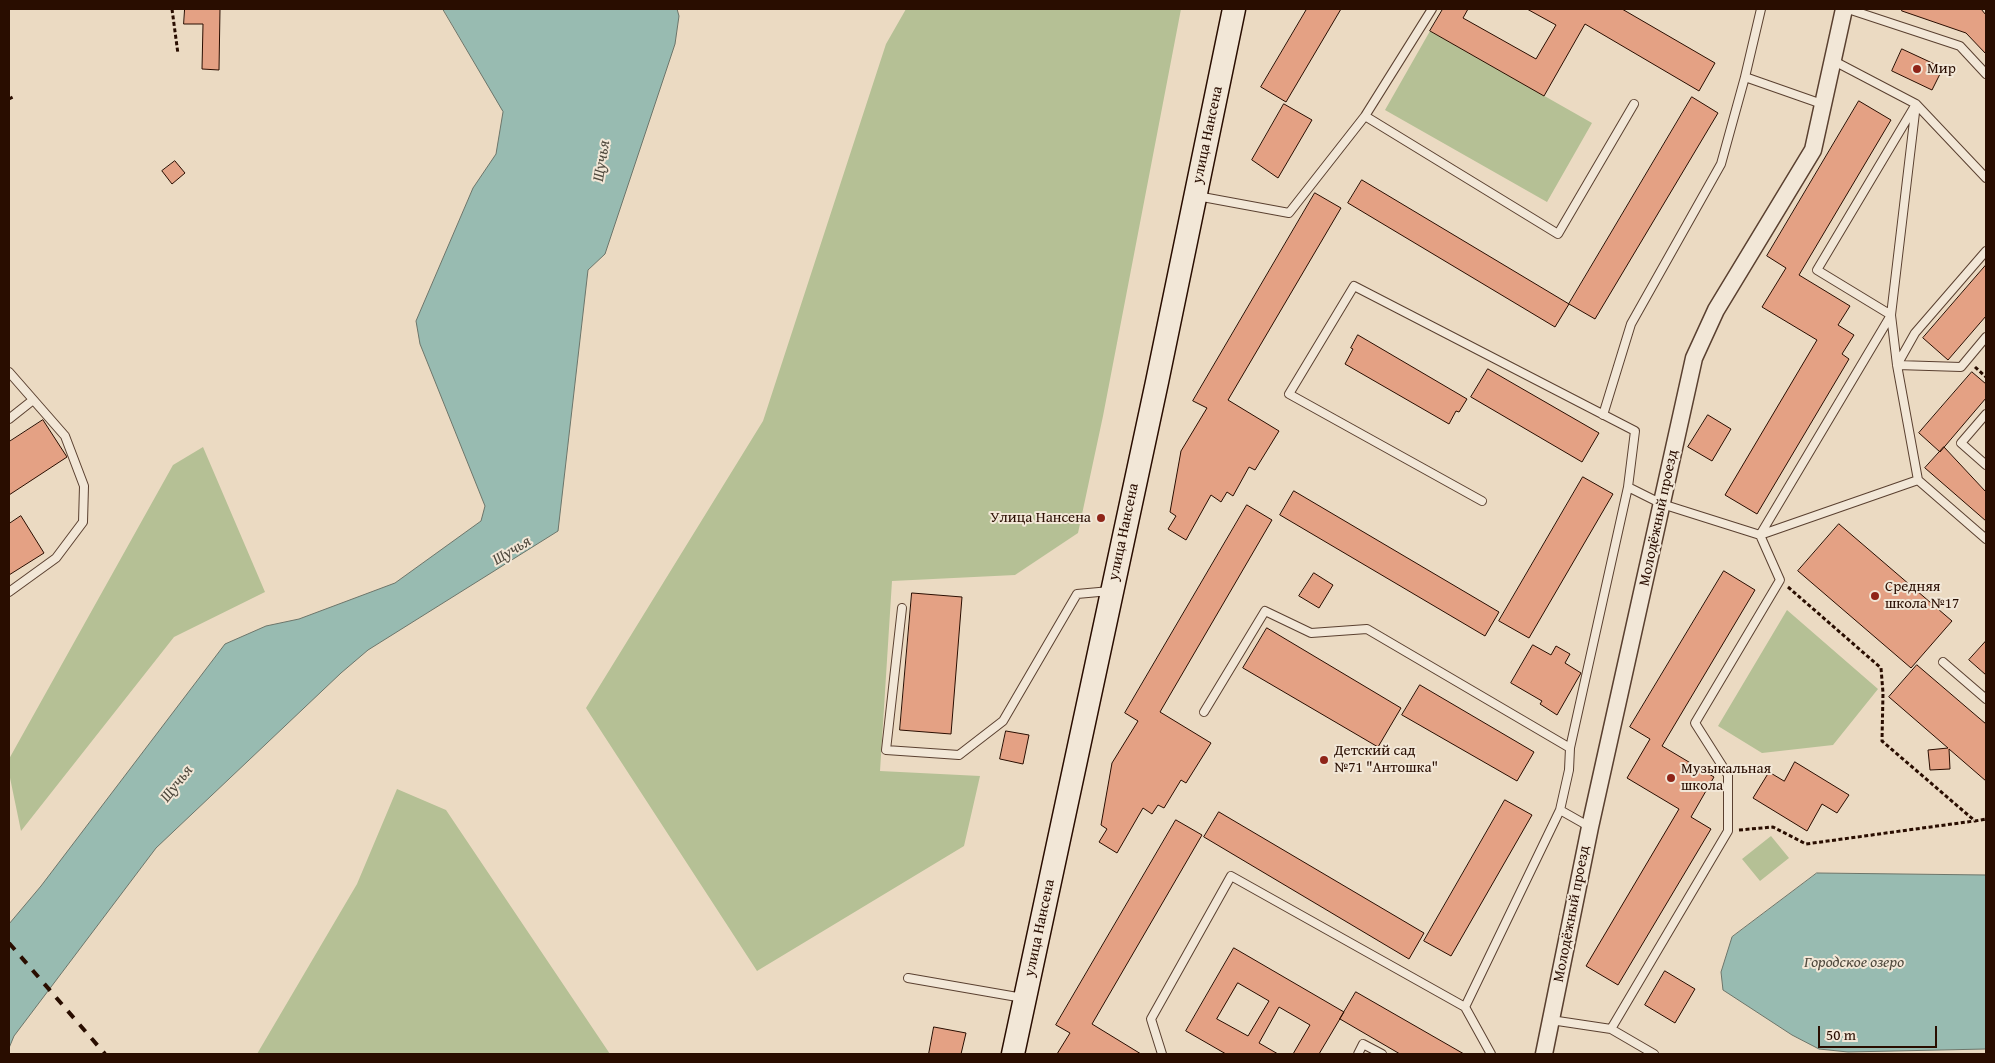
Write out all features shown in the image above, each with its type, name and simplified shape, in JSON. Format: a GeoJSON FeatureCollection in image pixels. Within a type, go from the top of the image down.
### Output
{"type":"FeatureCollection","features":[{"type":"Feature","properties":{"kind":"street","name":"улица Нансена"},"geometry":{"type":"LineString","coordinates":[[1013,1054],[1234,9]]}},
{"type":"Feature","properties":{"kind":"street","name":"Молодёжный проезд"},"geometry":{"type":"LineString","coordinates":[[1544,1054],[1590,827],[1694,358],[1716,310],[1813,150],[1844,9]]}},
{"type":"Feature","properties":{"kind":"lane"},"geometry":{"type":"LineString","coordinates":[[1195,195],[1289,213],[1365,116],[1432,9]]}},
{"type":"Feature","properties":{"kind":"lane"},"geometry":{"type":"LineString","coordinates":[[1604,415],[1631,324],[1721,164],[1761,9]]}},
{"type":"Feature","properties":{"kind":"lane"},"geometry":{"type":"LineString","coordinates":[[1848,9],[1960,46],[1986,74]]}},
{"type":"Feature","properties":{"kind":"lane"},"geometry":{"type":"LineString","coordinates":[[1832,60],[1916,104],[1986,177]]}},
{"type":"Feature","properties":{"kind":"lane"},"geometry":{"type":"LineString","coordinates":[[1745,77],[1822,104]]}},
{"type":"Feature","properties":{"kind":"lane"},"geometry":{"type":"LineString","coordinates":[[1365,116],[1558,234],[1634,104]]}},
{"type":"Feature","properties":{"kind":"lane"},"geometry":{"type":"LineString","coordinates":[[1916,104],[1891,314],[1897,365],[1918,480],[1986,539]]}},
{"type":"Feature","properties":{"kind":"lane"},"geometry":{"type":"LineString","coordinates":[[1891,314],[1817,270],[1916,104]]}},
{"type":"Feature","properties":{"kind":"lane"},"geometry":{"type":"LineString","coordinates":[[1897,365],[1915,333],[1986,251]]}},
{"type":"Feature","properties":{"kind":"lane"},"geometry":{"type":"LineString","coordinates":[[1465,1007],[1560,810],[1568,770],[1570,748],[1628,488],[1635,431],[1354,286],[1289,394],[1482,501]]}},
{"type":"Feature","properties":{"kind":"lane"},"geometry":{"type":"LineString","coordinates":[[1760,535],[1891,314]]}},
{"type":"Feature","properties":{"kind":"lane"},"geometry":{"type":"LineString","coordinates":[[1897,365],[1960,367],[1986,337]]}},
{"type":"Feature","properties":{"kind":"lane"},"geometry":{"type":"LineString","coordinates":[[9,372],[65,436],[84,486],[83,522],[56,558],[9,592]]}},
{"type":"Feature","properties":{"kind":"lane"},"geometry":{"type":"LineString","coordinates":[[9,420],[33,400]]}},
{"type":"Feature","properties":{"kind":"lane"},"geometry":{"type":"LineString","coordinates":[[1986,414],[1961,443],[1986,465]]}},
{"type":"Feature","properties":{"kind":"lane"},"geometry":{"type":"LineString","coordinates":[[1628,488],[1662,504],[1760,535],[1918,480]]}},
{"type":"Feature","properties":{"kind":"lane"},"geometry":{"type":"LineString","coordinates":[[1611,1029],[1728,832],[1728,775],[1694,723],[1780,580],[1760,535]]}},
{"type":"Feature","properties":{"kind":"lane"},"geometry":{"type":"LineString","coordinates":[[902,608],[886,750],[959,755],[1003,720],[1077,594],[1112,591]]}},
{"type":"Feature","properties":{"kind":"lane"},"geometry":{"type":"LineString","coordinates":[[1204,712],[1266,612],[1311,633],[1366,629],[1570,748]]}},
{"type":"Feature","properties":{"kind":"lane"},"geometry":{"type":"LineString","coordinates":[[1943,662],[1986,699]]}},
{"type":"Feature","properties":{"kind":"lane"},"geometry":{"type":"LineString","coordinates":[[1560,810],[1590,827]]}},
{"type":"Feature","properties":{"kind":"lane"},"geometry":{"type":"LineString","coordinates":[[1162,1054],[1151,1019],[1231,876],[1465,1007],[1491,1054]]}},
{"type":"Feature","properties":{"kind":"lane"},"geometry":{"type":"LineString","coordinates":[[908,978],[1025,998]]}},
{"type":"Feature","properties":{"kind":"lane"},"geometry":{"type":"LineString","coordinates":[[1551,1020],[1611,1029],[1654,1054]]}},
{"type":"Feature","properties":{"kind":"lane"},"geometry":{"type":"LineString","coordinates":[[1358,1054],[1363,1044],[1382,1054]]}},
{"type":"Feature","properties":{"kind":"path"},"geometry":{"type":"LineString","coordinates":[[172,9],[178,54]]}},
{"type":"Feature","properties":{"kind":"path"},"geometry":{"type":"LineString","coordinates":[[1780,580],[1881,668],[1884,693],[1882,740],[1975,821]]}},
{"type":"Feature","properties":{"kind":"path"},"geometry":{"type":"LineString","coordinates":[[1728,832],[1773,827],[1806,844],[1986,819]]}},
{"type":"Feature","properties":{"kind":"green space"},"geometry":{"type":"Polygon","coordinates":[[[906,9],[1181,9],[1103,416],[1078,533],[1015,575],[892,581],[880,771],[980,776],[964,846],[757,971],[586,708],[763,421],[886,44],[906,9]]]}},
{"type":"Feature","properties":{"kind":"green space"},"geometry":{"type":"Polygon","coordinates":[[[1430,31],[1592,123],[1547,202],[1385,110],[1430,31]]]}},
{"type":"Feature","properties":{"kind":"green space"},"geometry":{"type":"Polygon","coordinates":[[[203,447],[265,592],[174,637],[21,831],[9,773],[9,759],[173,465],[203,447]]]}},
{"type":"Feature","properties":{"kind":"green space"},"geometry":{"type":"Polygon","coordinates":[[[1787,610],[1878,689],[1833,745],[1762,753],[1718,726],[1787,610]]]}},
{"type":"Feature","properties":{"kind":"green space"},"geometry":{"type":"Polygon","coordinates":[[[397,789],[446,810],[610,1054],[257,1054],[357,884],[397,789]]]}},
{"type":"Feature","properties":{"kind":"green space"},"geometry":{"type":"Polygon","coordinates":[[[1771,836],[1789,858],[1760,881],[1742,859],[1771,836]]]}},
{"type":"Feature","properties":{"kind":"water","name":"Щучья"},"geometry":{"type":"Polygon","coordinates":[[[443,9],[677,9],[679,16],[675,44],[605,254],[588,270],[558,531],[368,650],[341,673],[156,848],[14,1036],[9,1048],[9,924],[41,886],[225,644],[266,626],[299,619],[395,583],[481,521],[485,506],[420,344],[416,321],[473,188],[496,154],[503,112],[443,9]]]}},
{"type":"Feature","properties":{"kind":"water","name":"Городское озеро"},"geometry":{"type":"Polygon","coordinates":[[[1817,873],[1986,875],[1986,1049],[1848,1052],[1819,1049],[1792,1035],[1723,990],[1721,972],[1732,937],[1817,873]]]}},
{"type":"Feature","properties":{"kind":"building"},"geometry":{"type":"Polygon","coordinates":[[[185,9],[220,9],[219,70],[202,69],[203,24],[184,24],[185,9]]]}},
{"type":"Feature","properties":{"kind":"building"},"geometry":{"type":"Polygon","coordinates":[[[1307,9],[1341,9],[1286,102],[1261,87],[1307,9]]]}},
{"type":"Feature","properties":{"kind":"building"},"geometry":{"type":"Polygon","coordinates":[[[1443,9],[1468,9],[1463,18],[1536,59],[1556,25],[1527,9],[1622,9],[1715,63],[1699,91],[1585,24],[1544,96],[1430,31],[1443,9]]]}},
{"type":"Feature","properties":{"kind":"building"},"geometry":{"type":"Polygon","coordinates":[[[1902,9],[1981,9],[1986,15],[1986,54],[1966,33],[1902,11],[1902,9]]]}},
{"type":"Feature","properties":{"kind":"building","name":"Мир"},"geometry":{"type":"Polygon","coordinates":[[[1902,49],[1943,68],[1932,90],[1892,71],[1902,49]]]}},
{"type":"Feature","properties":{"kind":"building"},"geometry":{"type":"Polygon","coordinates":[[[1692,97],[1718,113],[1595,319],[1569,304],[1692,97]]]}},
{"type":"Feature","properties":{"kind":"building"},"geometry":{"type":"Polygon","coordinates":[[[1859,101],[1891,120],[1799,275],[1850,306],[1838,325],[1854,335],[1842,354],[1849,359],[1757,514],[1725,495],[1817,340],[1762,307],[1786,268],[1767,256],[1859,101]]]}},
{"type":"Feature","properties":{"kind":"building"},"geometry":{"type":"Polygon","coordinates":[[[1284,104],[1312,120],[1278,178],[1252,160],[1284,104]]]}},
{"type":"Feature","properties":{"kind":"building"},"geometry":{"type":"Polygon","coordinates":[[[175,161],[185,173],[172,184],[162,171],[175,161]]]}},
{"type":"Feature","properties":{"kind":"building"},"geometry":{"type":"Polygon","coordinates":[[[1362,180],[1569,304],[1555,327],[1348,203],[1362,180]]]}},
{"type":"Feature","properties":{"kind":"building"},"geometry":{"type":"Polygon","coordinates":[[[1315,193],[1341,208],[1228,400],[1279,431],[1255,470],[1249,467],[1233,496],[1227,492],[1221,502],[1211,495],[1186,540],[1168,529],[1176,516],[1170,512],[1181,451],[1207,408],[1193,401],[1315,193]]]}},
{"type":"Feature","properties":{"kind":"building"},"geometry":{"type":"Polygon","coordinates":[[[1986,265],[1986,316],[1948,360],[1923,338],[1986,265]]]}},
{"type":"Feature","properties":{"kind":"building"},"geometry":{"type":"Polygon","coordinates":[[[1358,335],[1467,399],[1459,412],[1456,411],[1449,424],[1345,364],[1358,335]]]}},
{"type":"Feature","properties":{"kind":"building"},"geometry":{"type":"Polygon","coordinates":[[[1488,369],[1599,433],[1582,462],[1471,397],[1488,369]]]}},
{"type":"Feature","properties":{"kind":"building"},"geometry":{"type":"Polygon","coordinates":[[[1972,372],[1986,384],[1986,398],[1940,452],[1919,433],[1972,372]]]}},
{"type":"Feature","properties":{"kind":"building"},"geometry":{"type":"Polygon","coordinates":[[[1708,415],[1731,429],[1712,461],[1688,447],[1708,415]]]}},
{"type":"Feature","properties":{"kind":"building"},"geometry":{"type":"Polygon","coordinates":[[[43,420],[67,457],[9,495],[9,442],[43,420]]]}},
{"type":"Feature","properties":{"kind":"building"},"geometry":{"type":"Polygon","coordinates":[[[1944,447],[1986,492],[1986,521],[1925,468],[1944,447]]]}},
{"type":"Feature","properties":{"kind":"building"},"geometry":{"type":"Polygon","coordinates":[[[1583,477],[1613,494],[1529,638],[1499,621],[1583,477]]]}},
{"type":"Feature","properties":{"kind":"building"},"geometry":{"type":"Polygon","coordinates":[[[1294,491],[1499,612],[1485,636],[1280,515],[1294,491]]]}},
{"type":"Feature","properties":{"kind":"building"},"geometry":{"type":"Polygon","coordinates":[[[1247,505],[1272,520],[1160,712],[1211,743],[1186,783],[1181,780],[1164,808],[1158,805],[1152,814],[1143,808],[1117,853],[1099,842],[1107,829],[1101,825],[1112,763],[1138,721],[1125,713],[1247,505]]]}},
{"type":"Feature","properties":{"kind":"building"},"geometry":{"type":"Polygon","coordinates":[[[21,516],[44,553],[9,575],[9,524],[21,516]]]}},
{"type":"Feature","properties":{"kind":"building","name":"Средняя школа №17"},"geometry":{"type":"Polygon","coordinates":[[[1839,524],[1952,621],[1911,668],[1798,571],[1839,524]]]}},
{"type":"Feature","properties":{"kind":"building"},"geometry":{"type":"Polygon","coordinates":[[[1724,571],[1755,590],[1662,746],[1714,777],[1691,817],[1711,829],[1618,985],[1586,966],[1679,809],[1627,778],[1650,739],[1630,727],[1724,571]]]}},
{"type":"Feature","properties":{"kind":"building"},"geometry":{"type":"Polygon","coordinates":[[[1314,573],[1333,585],[1319,608],[1299,596],[1314,573]]]}},
{"type":"Feature","properties":{"kind":"building"},"geometry":{"type":"Polygon","coordinates":[[[912,593],[962,597],[951,734],[900,730],[912,593]]]}},
{"type":"Feature","properties":{"kind":"building"},"geometry":{"type":"Polygon","coordinates":[[[1267,628],[1401,708],[1378,747],[1243,668],[1267,628]]]}},
{"type":"Feature","properties":{"kind":"building"},"geometry":{"type":"Polygon","coordinates":[[[1986,641],[1986,675],[1969,660],[1986,641]]]}},
{"type":"Feature","properties":{"kind":"building"},"geometry":{"type":"Polygon","coordinates":[[[1533,645],[1551,655],[1556,646],[1570,654],[1565,663],[1581,673],[1557,715],[1540,704],[1542,701],[1511,683],[1533,645]]]}},
{"type":"Feature","properties":{"kind":"building"},"geometry":{"type":"Polygon","coordinates":[[[1917,665],[1986,724],[1986,781],[1949,749],[1950,769],[1930,770],[1928,750],[1948,748],[1889,697],[1917,665]]]}},
{"type":"Feature","properties":{"kind":"building"},"geometry":{"type":"Polygon","coordinates":[[[1420,685],[1534,752],[1517,781],[1402,715],[1420,685]]]}},
{"type":"Feature","properties":{"kind":"building"},"geometry":{"type":"Polygon","coordinates":[[[1006,731],[1029,735],[1023,764],[1000,759],[1006,731]]]}},
{"type":"Feature","properties":{"kind":"building"},"geometry":{"type":"Polygon","coordinates":[[[1795,762],[1849,795],[1837,813],[1822,804],[1807,831],[1753,798],[1769,772],[1784,781],[1795,762]]]}},
{"type":"Feature","properties":{"kind":"building"},"geometry":{"type":"Polygon","coordinates":[[[1505,800],[1532,815],[1451,956],[1424,941],[1505,800]]]}},
{"type":"Feature","properties":{"kind":"building"},"geometry":{"type":"Polygon","coordinates":[[[1219,812],[1424,933],[1409,959],[1204,837],[1219,812]]]}},
{"type":"Feature","properties":{"kind":"building"},"geometry":{"type":"Polygon","coordinates":[[[1176,820],[1202,835],[1092,1024],[1141,1054],[1057,1054],[1070,1033],[1056,1025],[1176,820]]]}},
{"type":"Feature","properties":{"kind":"building"},"geometry":{"type":"Polygon","coordinates":[[[1234,948],[1344,1012],[1319,1054],[1293,1054],[1310,1025],[1279,1007],[1259,1043],[1278,1054],[1226,1054],[1186,1031],[1234,948]],[[1238,983],[1217,1019],[1248,1036],[1269,1001],[1238,983]]]}},
{"type":"Feature","properties":{"kind":"building"},"geometry":{"type":"Polygon","coordinates":[[[1665,971],[1695,989],[1675,1023],[1645,1005],[1665,971]]]}},
{"type":"Feature","properties":{"kind":"building"},"geometry":{"type":"Polygon","coordinates":[[[1356,992],[1464,1054],[1400,1054],[1340,1019],[1356,992]]]}},
{"type":"Feature","properties":{"kind":"building"},"geometry":{"type":"Polygon","coordinates":[[[934,1027],[966,1033],[961,1054],[929,1054],[934,1027]]]}},
{"type":"Feature","properties":{"kind":"railway"},"geometry":{"type":"LineString","coordinates":[[9,943],[105,1054]]}},
{"type":"Feature","properties":{"kind":"place","name":"Мир"},"geometry":{"type":"Point","coordinates":[1917,69]}},
{"type":"Feature","properties":{"kind":"place","name":"Улица Нансена"},"geometry":{"type":"Point","coordinates":[1101,518]}},
{"type":"Feature","properties":{"kind":"place","name":"Средняя школа №17"},"geometry":{"type":"Point","coordinates":[1875,596]}},
{"type":"Feature","properties":{"kind":"place","name":"Детский сад №71 \"Антошка\""},"geometry":{"type":"Point","coordinates":[1324,760]}},
{"type":"Feature","properties":{"kind":"place","name":"Музыкальная школа"},"geometry":{"type":"Point","coordinates":[1671,778]}}]}
